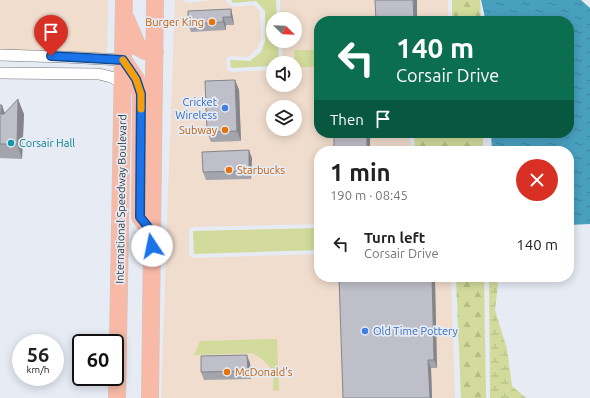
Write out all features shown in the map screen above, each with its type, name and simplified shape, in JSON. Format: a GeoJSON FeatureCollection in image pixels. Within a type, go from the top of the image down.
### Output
{"type":"FeatureCollection","features":[{"type":"Feature","properties":{"kind":"main road"},"geometry":{"type":"LineString","coordinates":[[150,398],[155,0]]}},
{"type":"Feature","properties":{"kind":"main road"},"geometry":{"type":"LineString","coordinates":[[124,7],[138,47],[145,51],[155,52]]}},
{"type":"Feature","properties":{"kind":"main road","name":"International Speedway Boulevard"},"geometry":{"type":"LineString","coordinates":[[117,398],[124,7]]}},
{"type":"Feature","properties":{"kind":"main road"},"geometry":{"type":"LineString","coordinates":[[123,60],[136,79],[141,94],[140,217],[152,232]]}},
{"type":"Feature","properties":{"kind":"street"},"geometry":{"type":"LineString","coordinates":[[0,55],[64,56],[123,60]]}},
{"type":"Feature","properties":{"kind":"street"},"geometry":{"type":"LineString","coordinates":[[0,73],[99,74],[111,77],[122,83]]}},
{"type":"Feature","properties":{"kind":"shaded area"},"geometry":{"type":"Polygon","coordinates":[[[0,0],[108,0],[107,54],[0,50],[0,0]]]}},
{"type":"Feature","properties":{"kind":"shaded area"},"geometry":{"type":"Polygon","coordinates":[[[175,0],[183,0],[188,3],[225,0],[233,7],[254,5],[260,12],[261,40],[257,49],[248,57],[228,57],[226,60],[227,69],[232,72],[266,70],[266,92],[302,92],[302,56],[283,56],[282,48],[302,48],[302,12],[281,12],[280,0],[448,0],[448,16],[314,16],[314,138],[410,138],[411,146],[314,146],[314,224],[192,227],[189,230],[189,255],[194,258],[314,254],[314,282],[451,282],[455,398],[161,398],[175,0]]]}},
{"type":"Feature","properties":{"kind":"green space"},"geometry":{"type":"Polygon","coordinates":[[[231,0],[276,0],[277,12],[266,12],[266,48],[278,48],[279,56],[266,56],[266,66],[231,68],[230,60],[250,61],[261,52],[265,41],[265,11],[256,1],[233,3],[231,0]]]}},
{"type":"Feature","properties":{"kind":"green space"},"geometry":{"type":"Polygon","coordinates":[[[452,0],[480,0],[481,16],[452,16],[452,0]]]}},
{"type":"Feature","properties":{"kind":"green space"},"geometry":{"type":"Polygon","coordinates":[[[294,50],[314,50],[314,67],[302,67],[302,56],[294,56],[294,50]]]}},
{"type":"Feature","properties":{"kind":"green space"},"geometry":{"type":"Polygon","coordinates":[[[414,138],[483,138],[483,146],[415,146],[414,138]]]}},
{"type":"Feature","properties":{"kind":"green space"},"geometry":{"type":"Polygon","coordinates":[[[314,228],[314,250],[194,254],[193,231],[314,228]]]}},
{"type":"Feature","properties":{"kind":"green space"},"geometry":{"type":"Polygon","coordinates":[[[456,282],[484,282],[486,398],[461,398],[456,282]]]}},
{"type":"Feature","properties":{"kind":"green space"},"geometry":{"type":"Polygon","coordinates":[[[489,282],[497,282],[495,310],[507,349],[512,386],[527,398],[490,398],[489,282]]]}},
{"type":"Feature","properties":{"kind":"green space"},"geometry":{"type":"Polygon","coordinates":[[[277,339],[279,391],[273,390],[272,371],[268,365],[252,353],[194,355],[200,341],[277,339]]]}},
{"type":"Feature","properties":{"kind":"water"},"geometry":{"type":"Polygon","coordinates":[[[481,0],[581,0],[590,8],[590,224],[574,225],[574,146],[492,146],[491,138],[574,138],[574,16],[484,16],[481,0]]]}},
{"type":"Feature","properties":{"kind":"building"},"geometry":{"type":"Polygon","coordinates":[[[375,0],[413,0],[414,16],[376,16],[375,0]]]}},
{"type":"Feature","properties":{"kind":"building"},"geometry":{"type":"Polygon","coordinates":[[[231,9],[231,17],[223,17],[223,22],[188,24],[188,11],[231,9]]]}},
{"type":"Feature","properties":{"kind":"building"},"geometry":{"type":"Polygon","coordinates":[[[235,80],[237,131],[207,132],[205,81],[235,80]]]}},
{"type":"Feature","properties":{"kind":"building"},"geometry":{"type":"Polygon","coordinates":[[[18,99],[17,144],[0,144],[0,105],[2,105],[1,114],[4,114],[18,99]]]}},
{"type":"Feature","properties":{"kind":"building"},"geometry":{"type":"Polygon","coordinates":[[[334,138],[367,138],[367,146],[334,146],[334,138]]]}},
{"type":"Feature","properties":{"kind":"building"},"geometry":{"type":"Polygon","coordinates":[[[249,150],[249,171],[203,172],[202,152],[249,150]]]}},
{"type":"Feature","properties":{"kind":"building"},"geometry":{"type":"Polygon","coordinates":[[[339,282],[432,282],[434,360],[428,360],[430,398],[343,398],[339,282]]]}},
{"type":"Feature","properties":{"kind":"building"},"geometry":{"type":"Polygon","coordinates":[[[247,355],[248,371],[201,372],[201,356],[247,355]]]}},
{"type":"Feature","properties":{"kind":"slow traffic"},"geometry":{"type":"LineString","coordinates":[[123,60],[136,79],[141,94],[141,109]]}},
{"type":"Feature","properties":{"kind":"place","name":"Burger King"},"geometry":{"type":"Point","coordinates":[212,22]}},
{"type":"Feature","properties":{"kind":"place","name":"Cricket Wireless"},"geometry":{"type":"Point","coordinates":[225,108]}},
{"type":"Feature","properties":{"kind":"place","name":"Subway"},"geometry":{"type":"Point","coordinates":[225,130]}},
{"type":"Feature","properties":{"kind":"place","name":"Corsair Hall"},"geometry":{"type":"Point","coordinates":[11,143]}},
{"type":"Feature","properties":{"kind":"place","name":"Starbucks"},"geometry":{"type":"Point","coordinates":[229,170]}},
{"type":"Feature","properties":{"kind":"place","name":"Old Time Pottery"},"geometry":{"type":"Point","coordinates":[365,331]}},
{"type":"Feature","properties":{"kind":"place","name":"McDonald's"},"geometry":{"type":"Point","coordinates":[227,372]}},
{"type":"Feature","properties":{"kind":"route"},"geometry":{"type":"LineString","coordinates":[[51,56],[123,60],[136,79],[141,94],[140,217],[152,232],[152,246]]}}]}
